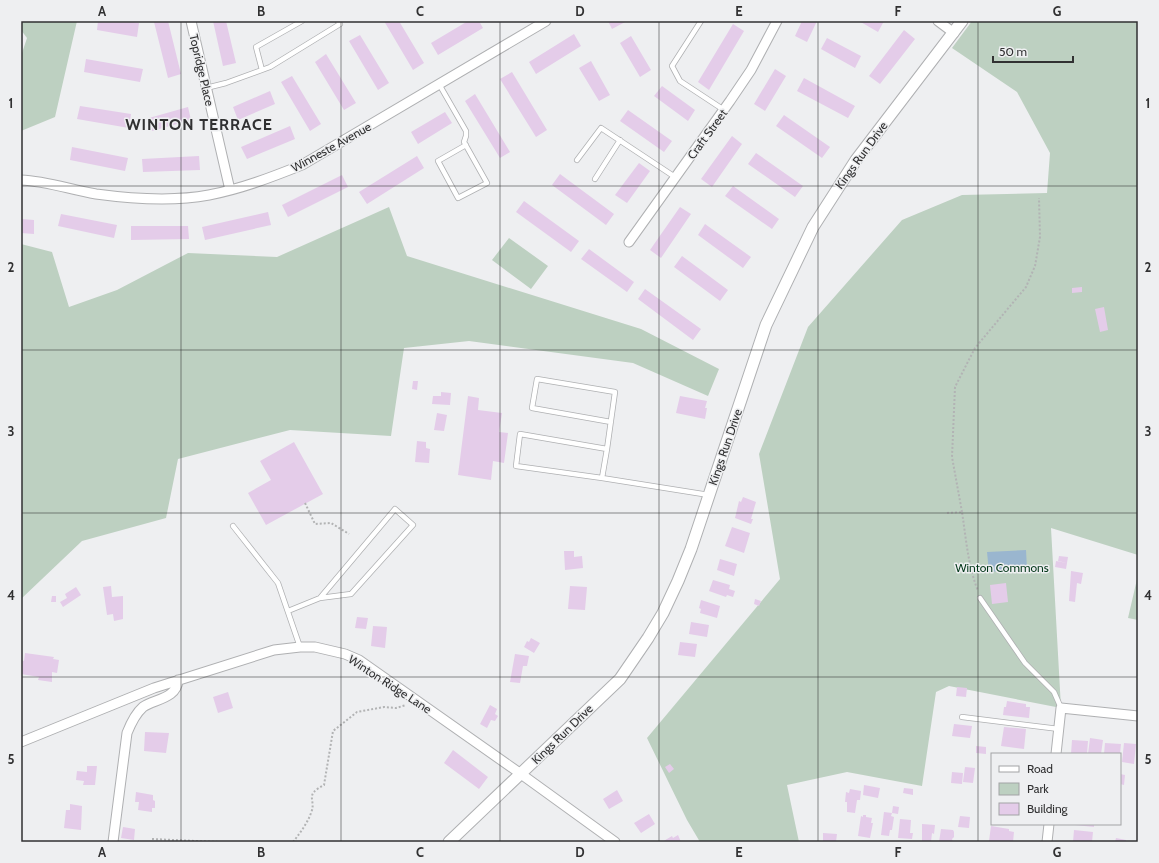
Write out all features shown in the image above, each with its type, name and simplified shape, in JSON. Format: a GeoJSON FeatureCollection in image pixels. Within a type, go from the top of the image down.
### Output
{"type":"FeatureCollection","features":[{"type":"Feature","properties":{"kind":"street","name":"Topridge Place"},"geometry":{"type":"LineString","coordinates":[[191,21],[230,190]]}},
{"type":"Feature","properties":{"kind":"street","name":"Winneste Avenue"},"geometry":{"type":"LineString","coordinates":[[21,180],[48,183],[95,194],[158,199],[189,198],[209,195],[273,177],[302,165],[546,21]]}},
{"type":"Feature","properties":{"kind":"street","name":"Craft Street"},"geometry":{"type":"LineString","coordinates":[[629,242],[751,70],[777,21]]}},
{"type":"Feature","properties":{"kind":"street"},"geometry":{"type":"LineString","coordinates":[[938,21],[954,33]]}},
{"type":"Feature","properties":{"kind":"street","name":"Kings Run Drive"},"geometry":{"type":"LineString","coordinates":[[449,842],[620,679],[648,638],[678,581],[691,549],[766,326],[813,226],[856,160],[962,21]]}},
{"type":"Feature","properties":{"kind":"street","name":"Winton Ridge Lane"},"geometry":{"type":"LineString","coordinates":[[21,742],[154,688],[274,650],[300,647],[330,650],[359,660],[615,842]]}},
{"type":"Feature","properties":{"kind":"street"},"geometry":{"type":"LineString","coordinates":[[113,842],[127,733],[130,724],[136,714],[144,707],[168,696],[173,692],[178,684],[178,680]]}},
{"type":"Feature","properties":{"kind":"street"},"geometry":{"type":"LineString","coordinates":[[1056,753],[1062,708],[1138,716]]}},
{"type":"Feature","properties":{"kind":"street"},"geometry":{"type":"LineString","coordinates":[[1047,842],[1049,825]]}},
{"type":"Feature","properties":{"kind":"lane"},"geometry":{"type":"LineString","coordinates":[[262,70],[256,47],[302,21]]}},
{"type":"Feature","properties":{"kind":"lane"},"geometry":{"type":"LineString","coordinates":[[206,88],[226,83],[270,67],[340,24],[338,21]]}},
{"type":"Feature","properties":{"kind":"lane"},"geometry":{"type":"LineString","coordinates":[[701,21],[672,66],[680,81],[724,110]]}},
{"type":"Feature","properties":{"kind":"lane"},"geometry":{"type":"LineString","coordinates":[[438,84],[466,131],[464,142],[466,145],[487,183],[458,198],[438,161],[466,145]]}},
{"type":"Feature","properties":{"kind":"lane"},"geometry":{"type":"LineString","coordinates":[[577,160],[601,128],[675,178]]}},
{"type":"Feature","properties":{"kind":"lane"},"geometry":{"type":"LineString","coordinates":[[595,179],[620,140]]}},
{"type":"Feature","properties":{"kind":"lane"},"geometry":{"type":"LineString","coordinates":[[602,478],[607,449],[611,422],[615,392],[537,379],[532,408],[611,422]]}},
{"type":"Feature","properties":{"kind":"lane"},"geometry":{"type":"LineString","coordinates":[[607,449],[520,434],[516,466],[709,495]]}},
{"type":"Feature","properties":{"kind":"lane"},"geometry":{"type":"LineString","coordinates":[[288,611],[320,598],[351,594],[414,525],[395,509],[320,598]]}},
{"type":"Feature","properties":{"kind":"lane"},"geometry":{"type":"LineString","coordinates":[[233,526],[278,583],[300,647]]}},
{"type":"Feature","properties":{"kind":"lane"},"geometry":{"type":"LineString","coordinates":[[980,598],[1025,663],[1054,692],[1062,708]]}},
{"type":"Feature","properties":{"kind":"lane"},"geometry":{"type":"LineString","coordinates":[[962,717],[1059,729]]}},
{"type":"Feature","properties":{"kind":"path"},"geometry":{"type":"LineString","coordinates":[[980,598],[973,578],[952,457],[955,387],[975,348],[1026,287],[1035,266],[1040,236],[1038,198]]}},
{"type":"Feature","properties":{"kind":"path"},"geometry":{"type":"LineString","coordinates":[[305,503],[316,524],[331,523],[349,534]]}},
{"type":"Feature","properties":{"kind":"path"},"geometry":{"type":"LineString","coordinates":[[947,514],[962,512]]}},
{"type":"Feature","properties":{"kind":"path"},"geometry":{"type":"LineString","coordinates":[[293,842],[312,811],[311,798],[316,789],[324,785],[333,731],[357,712],[384,708],[396,708],[404,706],[414,699]]}},
{"type":"Feature","properties":{"kind":"path"},"geometry":{"type":"LineString","coordinates":[[152,839],[219,842]]}},
{"type":"Feature","properties":{"kind":"green space"},"geometry":{"type":"Polygon","coordinates":[[[21,21],[77,21],[55,117],[21,131],[21,56],[27,38],[21,30],[21,21]]]}},
{"type":"Feature","properties":{"kind":"green space","name":"Winton Commons"},"geometry":{"type":"Polygon","coordinates":[[[972,21],[1138,21],[1138,555],[1051,528],[1061,708],[949,686],[936,692],[922,786],[847,772],[787,785],[799,842],[700,842],[687,820],[647,738],[780,579],[759,454],[808,327],[902,220],[962,195],[1047,193],[1050,153],[1017,92],[952,48],[972,21]]]}},
{"type":"Feature","properties":{"kind":"green space"},"geometry":{"type":"Polygon","coordinates":[[[389,207],[407,256],[641,329],[719,369],[708,396],[633,363],[469,341],[404,348],[391,436],[290,430],[178,459],[166,518],[82,541],[21,599],[21,244],[52,252],[69,307],[117,290],[188,253],[277,257],[389,207]]]}},
{"type":"Feature","properties":{"kind":"green space"},"geometry":{"type":"Polygon","coordinates":[[[509,238],[548,266],[531,289],[492,260],[509,238]]]}},
{"type":"Feature","properties":{"kind":"green space"},"geometry":{"type":"Polygon","coordinates":[[[1138,575],[1138,620],[1128,618],[1138,575]]]}},
{"type":"Feature","properties":{"kind":"water"},"geometry":{"type":"Polygon","coordinates":[[[1026,550],[1027,569],[989,572],[987,552],[1026,550]]]}},
{"type":"Feature","properties":{"kind":"building"},"geometry":{"type":"Polygon","coordinates":[[[98,21],[126,21],[139,23],[137,37],[97,30],[98,21]]]}},
{"type":"Feature","properties":{"kind":"building"},"geometry":{"type":"Polygon","coordinates":[[[168,21],[181,74],[168,78],[154,22],[168,21]]]}},
{"type":"Feature","properties":{"kind":"building"},"geometry":{"type":"Polygon","coordinates":[[[213,21],[226,21],[236,63],[223,66],[213,21]]]}},
{"type":"Feature","properties":{"kind":"building"},"geometry":{"type":"Polygon","coordinates":[[[384,21],[399,21],[424,63],[413,70],[384,21]]]}},
{"type":"Feature","properties":{"kind":"building"},"geometry":{"type":"Polygon","coordinates":[[[468,21],[479,21],[483,28],[438,55],[431,43],[468,21]]]}},
{"type":"Feature","properties":{"kind":"building"},"geometry":{"type":"Polygon","coordinates":[[[608,21],[627,21],[612,29],[608,21]]]}},
{"type":"Feature","properties":{"kind":"building"},"geometry":{"type":"Polygon","coordinates":[[[802,21],[817,21],[807,42],[795,36],[802,21]]]}},
{"type":"Feature","properties":{"kind":"building"},"geometry":{"type":"Polygon","coordinates":[[[859,21],[884,21],[878,32],[859,21]]]}},
{"type":"Feature","properties":{"kind":"building"},"geometry":{"type":"Polygon","coordinates":[[[733,24],[744,31],[709,90],[698,82],[733,24]]]}},
{"type":"Feature","properties":{"kind":"building"},"geometry":{"type":"Polygon","coordinates":[[[904,30],[915,39],[880,84],[869,76],[904,30]]]}},
{"type":"Feature","properties":{"kind":"building"},"geometry":{"type":"Polygon","coordinates":[[[574,34],[581,46],[536,74],[529,62],[574,34]]]}},
{"type":"Feature","properties":{"kind":"building"},"geometry":{"type":"Polygon","coordinates":[[[360,35],[389,83],[378,90],[349,41],[360,35]]]}},
{"type":"Feature","properties":{"kind":"building"},"geometry":{"type":"Polygon","coordinates":[[[631,36],[651,70],[640,77],[620,43],[631,36]]]}},
{"type":"Feature","properties":{"kind":"building"},"geometry":{"type":"Polygon","coordinates":[[[827,38],[861,56],[855,68],[821,49],[827,38]]]}},
{"type":"Feature","properties":{"kind":"building"},"geometry":{"type":"Polygon","coordinates":[[[326,54],[356,103],[344,110],[315,62],[326,54]]]}},
{"type":"Feature","properties":{"kind":"building"},"geometry":{"type":"Polygon","coordinates":[[[86,59],[143,69],[140,82],[84,72],[86,59]]]}},
{"type":"Feature","properties":{"kind":"building"},"geometry":{"type":"Polygon","coordinates":[[[591,61],[610,95],[599,101],[579,68],[591,61]]]}},
{"type":"Feature","properties":{"kind":"building"},"geometry":{"type":"Polygon","coordinates":[[[775,69],[786,76],[765,111],[754,104],[775,69]]]}},
{"type":"Feature","properties":{"kind":"building"},"geometry":{"type":"Polygon","coordinates":[[[512,72],[547,130],[536,137],[500,79],[512,72]]]}},
{"type":"Feature","properties":{"kind":"building"},"geometry":{"type":"Polygon","coordinates":[[[292,76],[321,124],[310,131],[281,82],[292,76]]]}},
{"type":"Feature","properties":{"kind":"building"},"geometry":{"type":"Polygon","coordinates":[[[804,78],[855,106],[848,118],[797,91],[804,78]]]}},
{"type":"Feature","properties":{"kind":"building"},"geometry":{"type":"Polygon","coordinates":[[[662,86],[695,110],[688,121],[654,96],[662,86]]]}},
{"type":"Feature","properties":{"kind":"building"},"geometry":{"type":"Polygon","coordinates":[[[270,91],[275,104],[238,120],[233,107],[270,91]]]}},
{"type":"Feature","properties":{"kind":"building"},"geometry":{"type":"Polygon","coordinates":[[[475,94],[510,152],[500,158],[465,101],[475,94]]]}},
{"type":"Feature","properties":{"kind":"building"},"geometry":{"type":"Polygon","coordinates":[[[80,106],[131,114],[129,128],[77,119],[80,106]]]}},
{"type":"Feature","properties":{"kind":"building"},"geometry":{"type":"Polygon","coordinates":[[[188,107],[191,120],[152,131],[149,118],[188,107]]]}},
{"type":"Feature","properties":{"kind":"building"},"geometry":{"type":"Polygon","coordinates":[[[628,110],[672,141],[664,152],[620,121],[628,110]]]}},
{"type":"Feature","properties":{"kind":"building"},"geometry":{"type":"Polygon","coordinates":[[[445,112],[452,123],[418,144],[411,132],[445,112]]]}},
{"type":"Feature","properties":{"kind":"building"},"geometry":{"type":"Polygon","coordinates":[[[784,115],[830,147],[822,158],[776,126],[784,115]]]}},
{"type":"Feature","properties":{"kind":"building"},"geometry":{"type":"Polygon","coordinates":[[[290,126],[295,139],[247,159],[241,147],[290,126]]]}},
{"type":"Feature","properties":{"kind":"building"},"geometry":{"type":"Polygon","coordinates":[[[732,136],[742,144],[712,187],[701,179],[732,136]]]}},
{"type":"Feature","properties":{"kind":"building"},"geometry":{"type":"Polygon","coordinates":[[[72,147],[128,158],[125,171],[70,160],[72,147]]]}},
{"type":"Feature","properties":{"kind":"building"},"geometry":{"type":"Polygon","coordinates":[[[756,153],[803,186],[795,197],[748,164],[756,153]]]}},
{"type":"Feature","properties":{"kind":"building"},"geometry":{"type":"Polygon","coordinates":[[[199,156],[200,170],[143,172],[142,159],[199,156]]]}},
{"type":"Feature","properties":{"kind":"building"},"geometry":{"type":"Polygon","coordinates":[[[417,156],[424,168],[367,204],[359,192],[417,156]]]}},
{"type":"Feature","properties":{"kind":"building"},"geometry":{"type":"Polygon","coordinates":[[[639,163],[650,171],[627,203],[615,195],[639,163]]]}},
{"type":"Feature","properties":{"kind":"building"},"geometry":{"type":"Polygon","coordinates":[[[560,174],[614,214],[606,225],[552,185],[560,174]]]}},
{"type":"Feature","properties":{"kind":"building"},"geometry":{"type":"Polygon","coordinates":[[[342,175],[348,187],[288,217],[282,205],[342,175]]]}},
{"type":"Feature","properties":{"kind":"building"},"geometry":{"type":"Polygon","coordinates":[[[733,186],[779,219],[772,229],[725,196],[733,186]]]}},
{"type":"Feature","properties":{"kind":"building"},"geometry":{"type":"Polygon","coordinates":[[[524,201],[579,241],[571,252],[516,212],[524,201]]]}},
{"type":"Feature","properties":{"kind":"building"},"geometry":{"type":"Polygon","coordinates":[[[680,207],[691,214],[661,258],[650,250],[680,207]]]}},
{"type":"Feature","properties":{"kind":"building"},"geometry":{"type":"Polygon","coordinates":[[[268,212],[271,225],[205,240],[202,227],[268,212]]]}},
{"type":"Feature","properties":{"kind":"building"},"geometry":{"type":"Polygon","coordinates":[[[61,214],[117,225],[114,238],[58,226],[61,214]]]}},
{"type":"Feature","properties":{"kind":"building"},"geometry":{"type":"Polygon","coordinates":[[[21,219],[34,220],[34,234],[21,233],[21,219]]]}},
{"type":"Feature","properties":{"kind":"building"},"geometry":{"type":"Polygon","coordinates":[[[705,224],[751,257],[743,268],[698,235],[705,224]]]}},
{"type":"Feature","properties":{"kind":"building"},"geometry":{"type":"Polygon","coordinates":[[[131,226],[188,226],[189,239],[131,240],[131,226]]]}},
{"type":"Feature","properties":{"kind":"building"},"geometry":{"type":"Polygon","coordinates":[[[589,249],[634,282],[627,292],[581,259],[589,249]]]}},
{"type":"Feature","properties":{"kind":"building"},"geometry":{"type":"Polygon","coordinates":[[[682,256],[728,290],[720,301],[674,267],[682,256]]]}},
{"type":"Feature","properties":{"kind":"building"},"geometry":{"type":"Polygon","coordinates":[[[1082,287],[1082,292],[1072,293],[1072,288],[1082,287]]]}},
{"type":"Feature","properties":{"kind":"building"},"geometry":{"type":"Polygon","coordinates":[[[645,289],[701,329],[693,340],[638,299],[645,289]]]}},
{"type":"Feature","properties":{"kind":"building"},"geometry":{"type":"Polygon","coordinates":[[[1104,307],[1108,330],[1100,332],[1095,309],[1104,307]]]}},
{"type":"Feature","properties":{"kind":"building"},"geometry":{"type":"Polygon","coordinates":[[[413,381],[418,381],[417,390],[412,389],[413,381]]]}},
{"type":"Feature","properties":{"kind":"building"},"geometry":{"type":"Polygon","coordinates":[[[441,392],[451,393],[450,405],[432,404],[433,396],[441,396],[441,392]]]}},
{"type":"Feature","properties":{"kind":"building"},"geometry":{"type":"Polygon","coordinates":[[[468,396],[479,398],[478,410],[502,413],[499,432],[508,433],[504,463],[493,461],[491,480],[458,475],[468,396]]]}},
{"type":"Feature","properties":{"kind":"building"},"geometry":{"type":"Polygon","coordinates":[[[680,396],[707,401],[705,408],[707,408],[705,419],[676,413],[680,396]]]}},
{"type":"Feature","properties":{"kind":"building"},"geometry":{"type":"Polygon","coordinates":[[[437,413],[447,415],[444,431],[434,430],[437,413]]]}},
{"type":"Feature","properties":{"kind":"building"},"geometry":{"type":"Polygon","coordinates":[[[417,441],[426,442],[426,448],[430,449],[429,463],[415,462],[417,441]]]}},
{"type":"Feature","properties":{"kind":"building"},"geometry":{"type":"Polygon","coordinates":[[[294,442],[323,494],[266,525],[248,493],[271,480],[260,461],[294,442]]]}},
{"type":"Feature","properties":{"kind":"building"},"geometry":{"type":"Polygon","coordinates":[[[743,497],[756,502],[751,524],[735,518],[739,501],[741,502],[743,497]]]}},
{"type":"Feature","properties":{"kind":"building"},"geometry":{"type":"Polygon","coordinates":[[[732,527],[750,533],[744,553],[725,546],[732,527]]]}},
{"type":"Feature","properties":{"kind":"building"},"geometry":{"type":"Polygon","coordinates":[[[564,551],[574,551],[574,557],[582,556],[583,568],[565,570],[564,551]]]}},
{"type":"Feature","properties":{"kind":"building"},"geometry":{"type":"Polygon","coordinates":[[[1059,556],[1068,557],[1067,563],[1058,561],[1059,556]]]}},
{"type":"Feature","properties":{"kind":"building"},"geometry":{"type":"Polygon","coordinates":[[[720,559],[737,564],[734,576],[717,570],[720,559]]]}},
{"type":"Feature","properties":{"kind":"building"},"geometry":{"type":"Polygon","coordinates":[[[1056,561],[1067,563],[1066,569],[1055,567],[1056,561]]]}},
{"type":"Feature","properties":{"kind":"building"},"geometry":{"type":"Polygon","coordinates":[[[1071,571],[1083,573],[1081,584],[1077,583],[1075,602],[1069,601],[1071,571]]]}},
{"type":"Feature","properties":{"kind":"building"},"geometry":{"type":"Polygon","coordinates":[[[713,580],[730,585],[729,589],[735,591],[733,597],[727,595],[726,597],[709,591],[713,580]]]}},
{"type":"Feature","properties":{"kind":"building"},"geometry":{"type":"Polygon","coordinates":[[[1006,583],[1008,602],[992,604],[990,585],[1006,583]]]}},
{"type":"Feature","properties":{"kind":"building"},"geometry":{"type":"Polygon","coordinates":[[[111,586],[112,597],[123,596],[123,619],[114,621],[113,614],[107,615],[103,587],[111,586]]]}},
{"type":"Feature","properties":{"kind":"building"},"geometry":{"type":"Polygon","coordinates":[[[570,586],[587,587],[585,610],[568,609],[570,586]]]}},
{"type":"Feature","properties":{"kind":"building"},"geometry":{"type":"Polygon","coordinates":[[[76,587],[81,595],[63,607],[60,602],[67,598],[65,594],[76,587]]]}},
{"type":"Feature","properties":{"kind":"building"},"geometry":{"type":"Polygon","coordinates":[[[52,596],[56,596],[56,602],[51,602],[52,596]]]}},
{"type":"Feature","properties":{"kind":"building"},"geometry":{"type":"Polygon","coordinates":[[[755,599],[761,601],[759,606],[754,604],[755,599]]]}},
{"type":"Feature","properties":{"kind":"building"},"geometry":{"type":"Polygon","coordinates":[[[701,600],[720,606],[717,618],[700,613],[701,609],[699,608],[701,600]]]}},
{"type":"Feature","properties":{"kind":"building"},"geometry":{"type":"Polygon","coordinates":[[[357,617],[368,618],[366,629],[355,628],[357,617]]]}},
{"type":"Feature","properties":{"kind":"building"},"geometry":{"type":"Polygon","coordinates":[[[691,622],[709,625],[707,637],[689,634],[691,622]]]}},
{"type":"Feature","properties":{"kind":"building"},"geometry":{"type":"Polygon","coordinates":[[[373,626],[387,627],[385,648],[371,646],[373,626]]]}},
{"type":"Feature","properties":{"kind":"building"},"geometry":{"type":"Polygon","coordinates":[[[531,638],[540,643],[534,653],[524,647],[527,641],[529,642],[531,638]]]}},
{"type":"Feature","properties":{"kind":"building"},"geometry":{"type":"Polygon","coordinates":[[[680,642],[697,644],[695,657],[678,655],[680,642]]]}},
{"type":"Feature","properties":{"kind":"building"},"geometry":{"type":"Polygon","coordinates":[[[25,653],[54,657],[53,659],[59,660],[57,673],[52,672],[52,682],[38,680],[39,677],[21,674],[21,660],[24,661],[25,653]]]}},
{"type":"Feature","properties":{"kind":"building"},"geometry":{"type":"Polygon","coordinates":[[[515,654],[529,656],[527,666],[523,666],[520,683],[510,682],[515,654]]]}},
{"type":"Feature","properties":{"kind":"building"},"geometry":{"type":"Polygon","coordinates":[[[957,687],[967,688],[966,697],[956,696],[957,687]]]}},
{"type":"Feature","properties":{"kind":"building"},"geometry":{"type":"Polygon","coordinates":[[[228,692],[233,708],[218,713],[213,697],[228,692]]]}},
{"type":"Feature","properties":{"kind":"building"},"geometry":{"type":"Polygon","coordinates":[[[1007,701],[1026,704],[1026,707],[1030,707],[1029,718],[1003,715],[1004,707],[1006,707],[1007,701]]]}},
{"type":"Feature","properties":{"kind":"building"},"geometry":{"type":"Polygon","coordinates":[[[490,705],[497,709],[495,714],[498,716],[495,721],[491,720],[487,728],[480,724],[490,705]]]}},
{"type":"Feature","properties":{"kind":"building"},"geometry":{"type":"Polygon","coordinates":[[[954,724],[972,726],[970,738],[952,736],[954,724]]]}},
{"type":"Feature","properties":{"kind":"building"},"geometry":{"type":"Polygon","coordinates":[[[1004,727],[1026,729],[1024,749],[1001,746],[1004,727]]]}},
{"type":"Feature","properties":{"kind":"building"},"geometry":{"type":"Polygon","coordinates":[[[145,732],[169,733],[166,753],[144,751],[145,732]]]}},
{"type":"Feature","properties":{"kind":"building"},"geometry":{"type":"Polygon","coordinates":[[[1090,738],[1103,740],[1101,753],[1088,753],[1090,738]]]}},
{"type":"Feature","properties":{"kind":"building"},"geometry":{"type":"Polygon","coordinates":[[[1072,740],[1088,741],[1087,753],[1071,753],[1072,740]]]}},
{"type":"Feature","properties":{"kind":"building"},"geometry":{"type":"Polygon","coordinates":[[[1105,743],[1121,744],[1120,753],[1104,753],[1105,743]]]}},
{"type":"Feature","properties":{"kind":"building"},"geometry":{"type":"Polygon","coordinates":[[[1124,743],[1136,744],[1134,764],[1122,762],[1124,743]]]}},
{"type":"Feature","properties":{"kind":"building"},"geometry":{"type":"Polygon","coordinates":[[[976,746],[986,747],[986,754],[976,753],[976,746]]]}},
{"type":"Feature","properties":{"kind":"building"},"geometry":{"type":"Polygon","coordinates":[[[453,750],[488,777],[479,789],[444,763],[453,750]]]}},
{"type":"Feature","properties":{"kind":"building"},"geometry":{"type":"Polygon","coordinates":[[[670,764],[674,769],[669,773],[665,767],[670,764]]]}},
{"type":"Feature","properties":{"kind":"building"},"geometry":{"type":"Polygon","coordinates":[[[87,766],[97,766],[95,785],[83,785],[84,781],[76,780],[77,771],[87,772],[87,766]]]}},
{"type":"Feature","properties":{"kind":"building"},"geometry":{"type":"Polygon","coordinates":[[[965,767],[975,768],[973,783],[963,782],[965,767]]]}},
{"type":"Feature","properties":{"kind":"building"},"geometry":{"type":"Polygon","coordinates":[[[952,772],[963,773],[962,784],[951,783],[952,772]]]}},
{"type":"Feature","properties":{"kind":"building"},"geometry":{"type":"Polygon","coordinates":[[[1121,774],[1125,775],[1124,785],[1121,784],[1121,774]]]}},
{"type":"Feature","properties":{"kind":"building"},"geometry":{"type":"Polygon","coordinates":[[[864,785],[880,788],[878,798],[863,795],[864,785]]]}},
{"type":"Feature","properties":{"kind":"building"},"geometry":{"type":"Polygon","coordinates":[[[904,788],[913,789],[913,795],[903,793],[904,788]]]}},
{"type":"Feature","properties":{"kind":"building"},"geometry":{"type":"Polygon","coordinates":[[[850,789],[861,791],[860,800],[857,800],[855,813],[847,812],[847,802],[845,802],[846,792],[849,793],[850,789]]]}},
{"type":"Feature","properties":{"kind":"building"},"geometry":{"type":"Polygon","coordinates":[[[617,790],[623,801],[609,809],[603,799],[617,790]]]}},
{"type":"Feature","properties":{"kind":"building"},"geometry":{"type":"Polygon","coordinates":[[[136,792],[153,795],[155,808],[152,808],[152,812],[138,810],[139,802],[135,802],[136,792]]]}},
{"type":"Feature","properties":{"kind":"building"},"geometry":{"type":"Polygon","coordinates":[[[70,804],[82,806],[81,830],[64,828],[66,810],[70,810],[70,804]]]}},
{"type":"Feature","properties":{"kind":"building"},"geometry":{"type":"Polygon","coordinates":[[[893,806],[899,807],[898,814],[892,813],[893,806]]]}},
{"type":"Feature","properties":{"kind":"building"},"geometry":{"type":"Polygon","coordinates":[[[884,812],[892,813],[891,816],[894,817],[892,830],[890,830],[889,836],[881,835],[884,812]]]}},
{"type":"Feature","properties":{"kind":"building"},"geometry":{"type":"Polygon","coordinates":[[[649,814],[655,824],[641,833],[634,823],[649,814]]]}},
{"type":"Feature","properties":{"kind":"building"},"geometry":{"type":"Polygon","coordinates":[[[863,815],[872,818],[871,823],[873,823],[870,838],[858,836],[861,816],[863,817],[863,815]]]}},
{"type":"Feature","properties":{"kind":"building"},"geometry":{"type":"Polygon","coordinates":[[[960,816],[970,817],[969,828],[958,827],[960,816]]]}},
{"type":"Feature","properties":{"kind":"building"},"geometry":{"type":"Polygon","coordinates":[[[900,819],[911,820],[910,833],[913,833],[912,839],[898,838],[900,819]]]}},
{"type":"Feature","properties":{"kind":"building"},"geometry":{"type":"Polygon","coordinates":[[[922,824],[935,825],[931,842],[922,842],[922,824]]]}},
{"type":"Feature","properties":{"kind":"building"},"geometry":{"type":"Polygon","coordinates":[[[1075,825],[1094,825],[1094,827],[1075,825]]]}},
{"type":"Feature","properties":{"kind":"building"},"geometry":{"type":"Polygon","coordinates":[[[991,826],[1009,829],[1009,831],[1014,832],[1013,842],[989,841],[991,826]]]}},
{"type":"Feature","properties":{"kind":"building"},"geometry":{"type":"Polygon","coordinates":[[[123,827],[135,829],[134,840],[121,838],[123,827]]]}},
{"type":"Feature","properties":{"kind":"building"},"geometry":{"type":"Polygon","coordinates":[[[941,829],[953,830],[953,842],[939,842],[941,829]]]}},
{"type":"Feature","properties":{"kind":"building"},"geometry":{"type":"Polygon","coordinates":[[[1074,830],[1093,832],[1092,842],[1073,842],[1074,830]]]}},
{"type":"Feature","properties":{"kind":"building"},"geometry":{"type":"Polygon","coordinates":[[[823,833],[837,834],[836,842],[823,842],[823,833]]]}},
{"type":"Feature","properties":{"kind":"building"},"geometry":{"type":"Polygon","coordinates":[[[678,835],[681,842],[662,842],[672,836],[673,838],[678,835]]]}},
{"type":"Feature","properties":{"kind":"building"},"geometry":{"type":"Polygon","coordinates":[[[1116,838],[1126,840],[1126,842],[1115,842],[1116,838]]]}},
{"type":"Feature","properties":{"kind":"district","name":"WINTON TERRACE"},"geometry":{"type":"Point","coordinates":[199,124]}}]}
